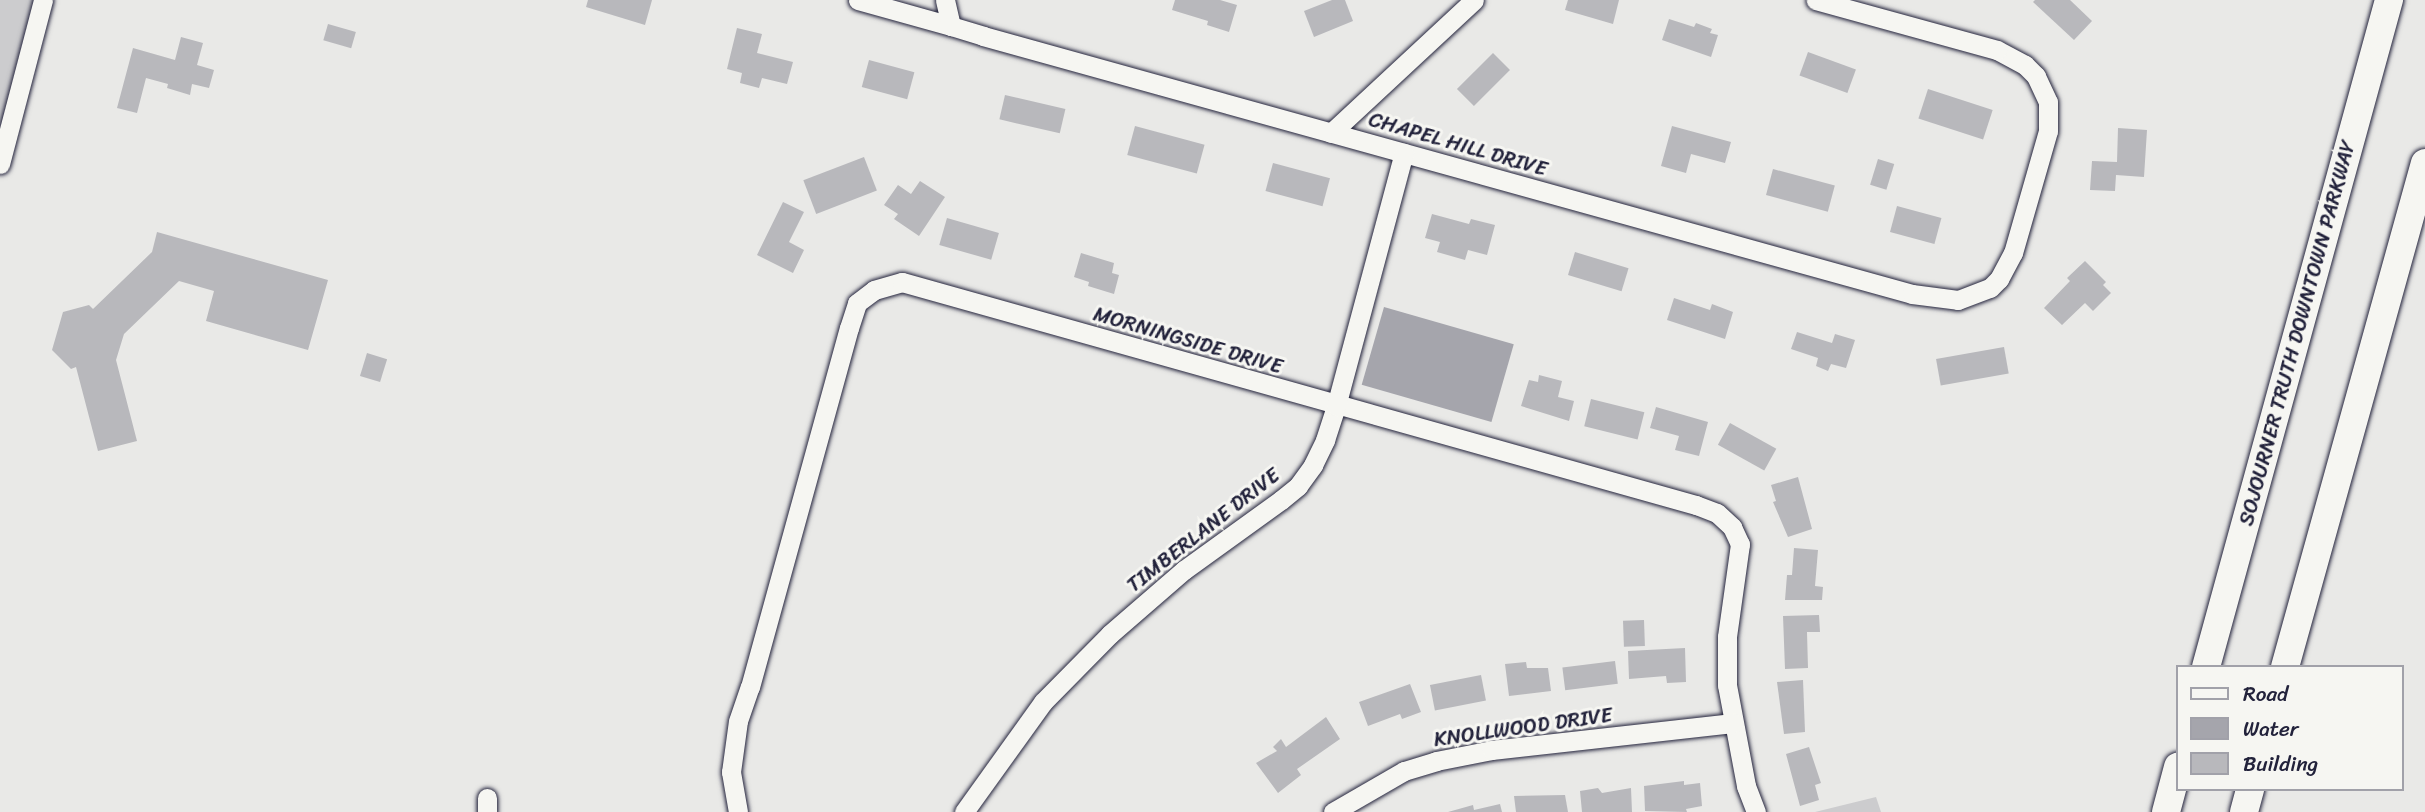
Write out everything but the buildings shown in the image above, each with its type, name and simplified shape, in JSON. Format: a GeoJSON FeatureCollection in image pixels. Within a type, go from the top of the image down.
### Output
{"type":"FeatureCollection","features":[{"type":"Feature","properties":{"kind":"highway","name":"SOJOURNER TRUTH DOWNTOWN PARKWAY"},"geometry":{"type":"LineString","coordinates":[[2207,665],[2389,0]]}},
{"type":"Feature","properties":{"kind":"highway"},"geometry":{"type":"LineString","coordinates":[[2286,665],[2425,163]]}},
{"type":"Feature","properties":{"kind":"highway"},"geometry":{"type":"LineString","coordinates":[[2166,812],[2176,774]]}},
{"type":"Feature","properties":{"kind":"highway"},"geometry":{"type":"LineString","coordinates":[[2244,812],[2249,791]]}},
{"type":"Feature","properties":{"kind":"street"},"geometry":{"type":"LineString","coordinates":[[0,164],[43,0]]}},
{"type":"Feature","properties":{"kind":"street","name":"CHAPEL HILL DRIVE"},"geometry":{"type":"LineString","coordinates":[[858,0],[1912,294],[1946,300],[1980,294],[1999,279],[2013,253],[2048,131],[2048,102],[2036,76],[2025,65],[1997,50],[1816,0]]}},
{"type":"Feature","properties":{"kind":"street"},"geometry":{"type":"LineString","coordinates":[[946,0],[951,26]]}},
{"type":"Feature","properties":{"kind":"street"},"geometry":{"type":"LineString","coordinates":[[1331,133],[1474,0]]}},
{"type":"Feature","properties":{"kind":"street","name":"TIMBERLANE DRIVE"},"geometry":{"type":"LineString","coordinates":[[964,812],[1043,702],[1110,634],[1184,570],[1298,485],[1325,440],[1336,406],[1405,153]]}},
{"type":"Feature","properties":{"kind":"street","name":"MORNINGSIDE DRIVE"},"geometry":{"type":"LineString","coordinates":[[738,812],[731,772],[737,721],[750,687],[849,328],[857,303],[874,290],[902,282],[1696,505],[1726,520],[1740,544],[1727,637],[1727,685],[1732,723],[1746,786],[1756,812]]}},
{"type":"Feature","properties":{"kind":"street","name":"KNOLLWOOD DRIVE"},"geometry":{"type":"LineString","coordinates":[[1333,812],[1404,771],[1446,759],[1492,750],[1732,723]]}},
{"type":"Feature","properties":{"kind":"shaded area"},"geometry":{"type":"Polygon","coordinates":[[[0,0],[42,0],[0,164],[0,0]]]}},
{"type":"Feature","properties":{"kind":"shaded area"},"geometry":{"type":"Polygon","coordinates":[[[1876,797],[1881,812],[1815,812],[1876,797]]]}},
{"type":"Feature","properties":{"kind":"water"},"geometry":{"type":"Polygon","coordinates":[[[1384,307],[1514,344],[1491,422],[1362,385],[1384,307]]]}}]}
